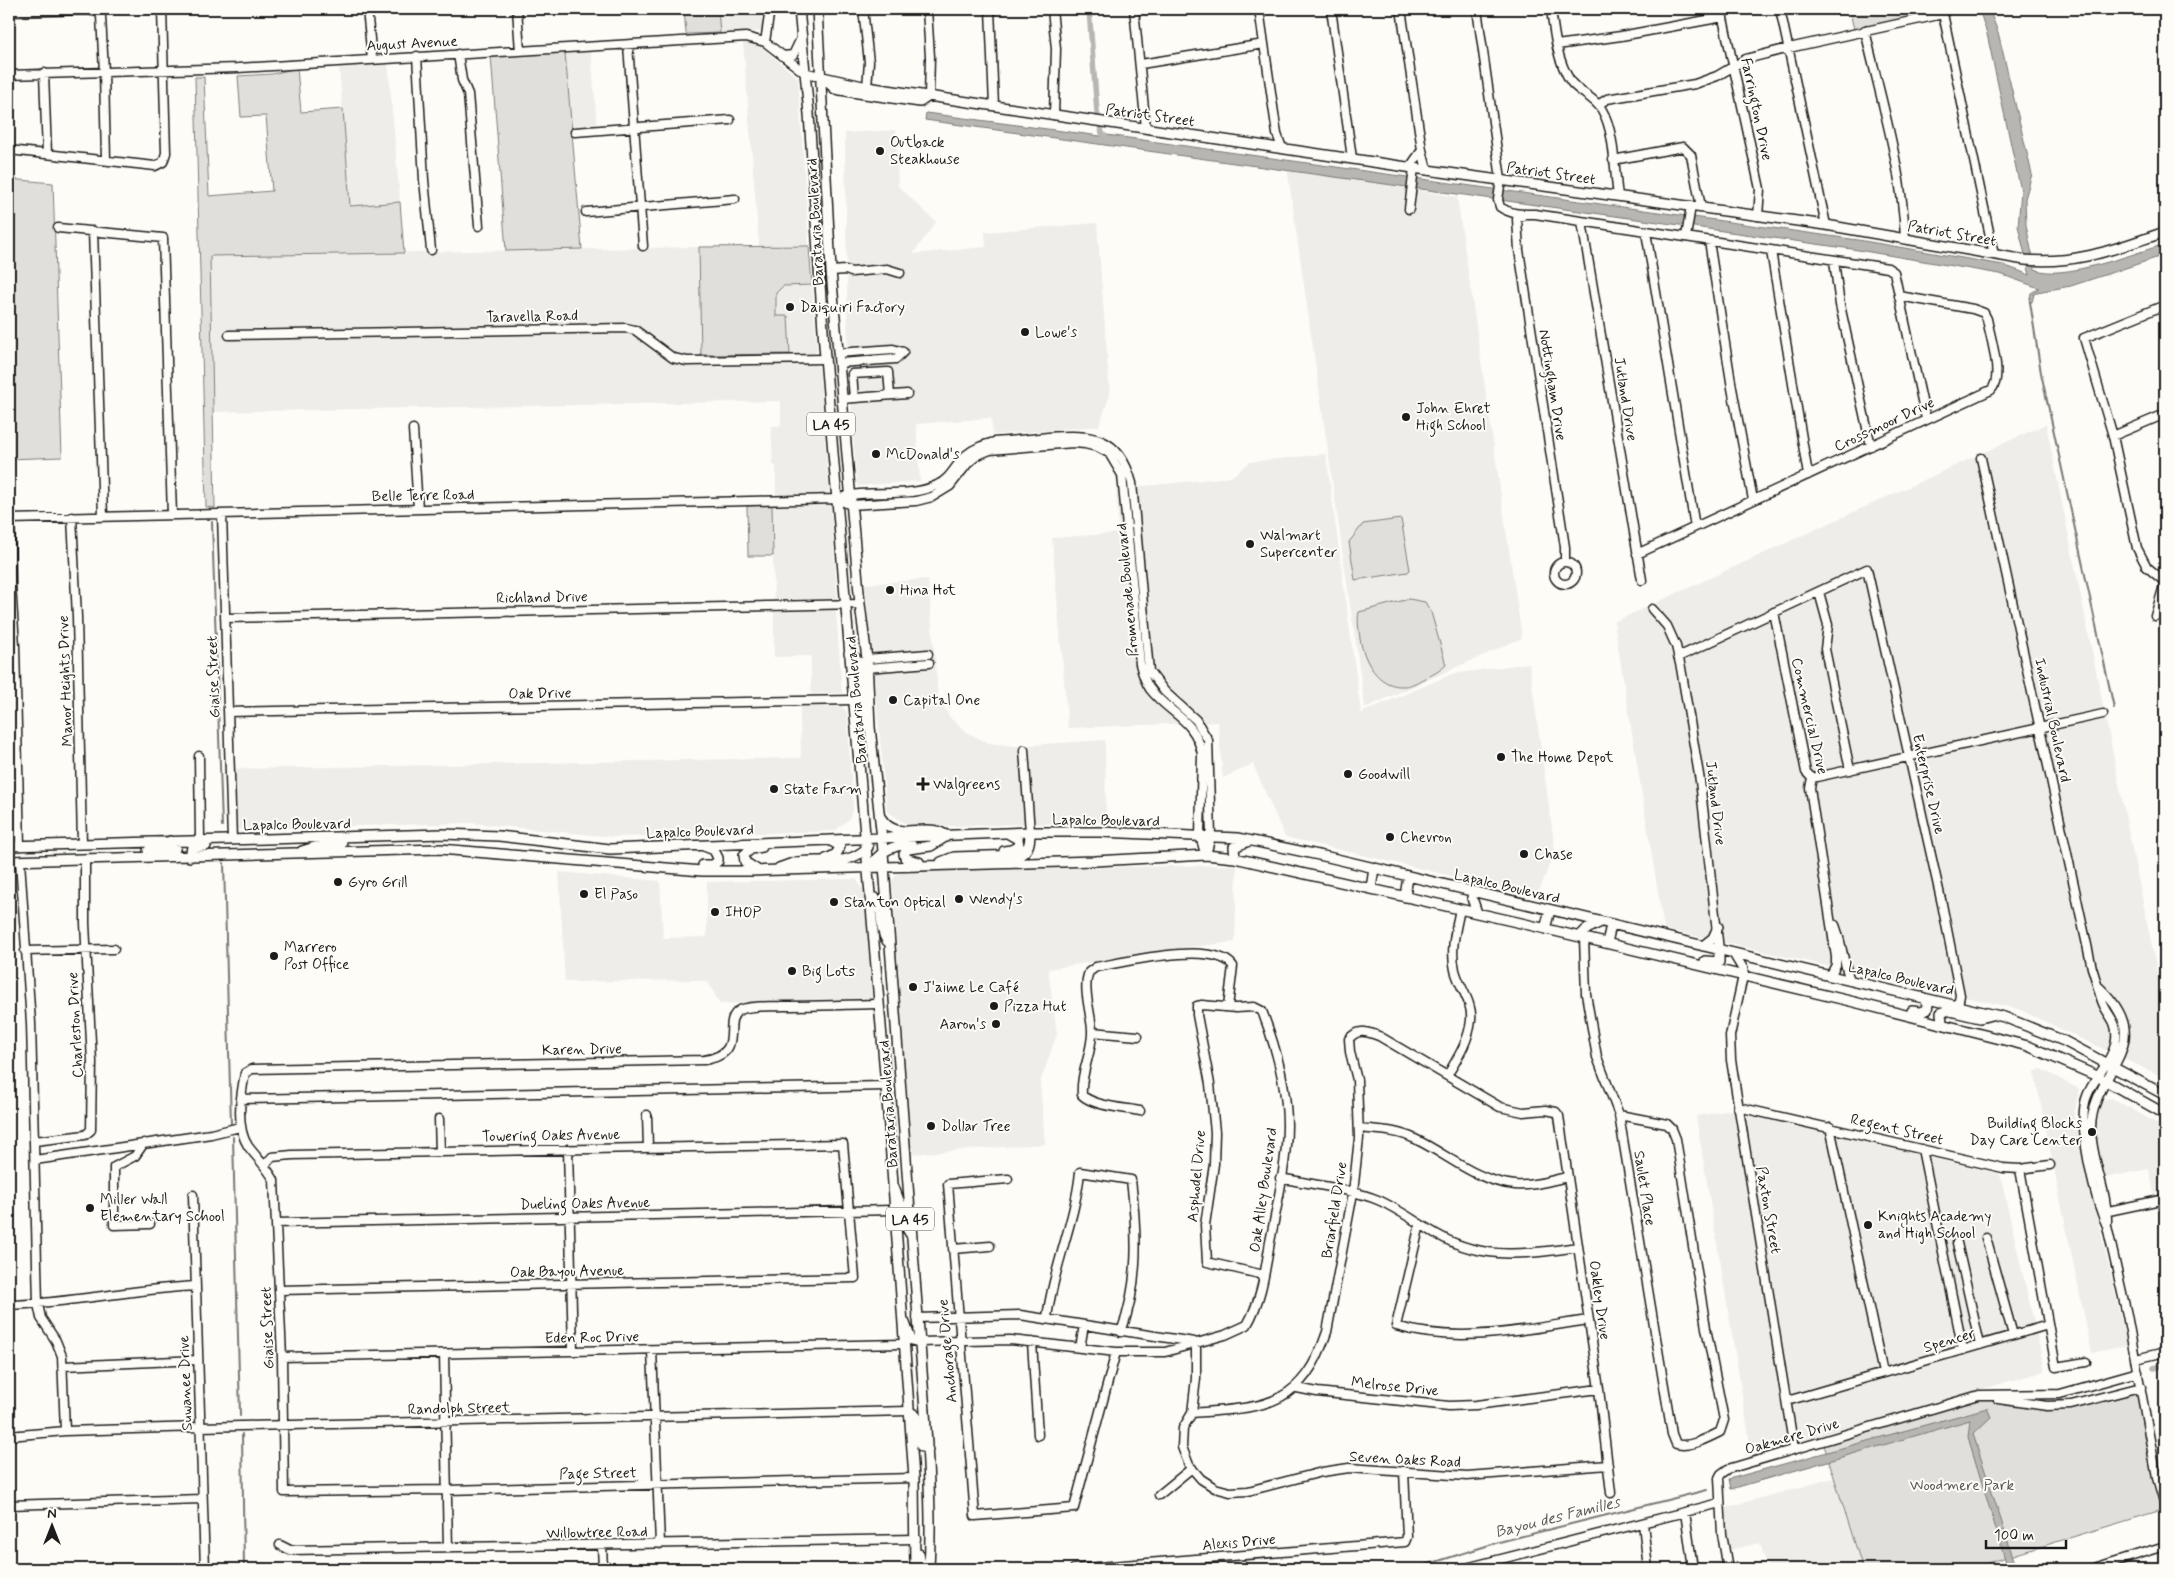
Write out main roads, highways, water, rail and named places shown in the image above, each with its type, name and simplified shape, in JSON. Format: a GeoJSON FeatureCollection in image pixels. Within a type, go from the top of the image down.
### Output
{"type":"FeatureCollection","features":[{"type":"Feature","properties":{"kind":"main road","name":"Barataria Boulevard"},"geometry":{"type":"LineString","coordinates":[[799,9],[806,73],[825,359],[886,1086],[891,1183],[914,1478],[915,1569]]}},
{"type":"Feature","properties":{"kind":"main road","name":"Barataria Boulevard"},"geometry":{"type":"LineString","coordinates":[[817,9],[832,271],[850,494],[867,664],[870,727],[881,829],[879,839],[883,851],[928,1450],[931,1538],[930,1569]]}},
{"type":"Feature","properties":{"kind":"main road","name":"Patriot Street"},"geometry":{"type":"LineString","coordinates":[[806,73],[868,87],[1352,158],[1500,183],[1618,196],[1690,208],[1701,207],[1906,239],[2030,261],[2058,262],[2093,256],[2165,232]]}},
{"type":"Feature","properties":{"kind":"main road","name":"Patriot Street"},"geometry":{"type":"LineString","coordinates":[[821,76],[835,89],[920,102],[929,96]]}},
{"type":"Feature","properties":{"kind":"main road"},"geometry":{"type":"LineString","coordinates":[[823,108],[833,94],[844,90]]}},
{"type":"Feature","properties":{"kind":"main road"},"geometry":{"type":"LineString","coordinates":[[824,345],[839,358]]}},
{"type":"Feature","properties":{"kind":"main road"},"geometry":{"type":"LineString","coordinates":[[825,359],[841,376]]}},
{"type":"Feature","properties":{"kind":"main road"},"geometry":{"type":"LineString","coordinates":[[849,653],[867,664]]}},
{"type":"Feature","properties":{"kind":"main road"},"geometry":{"type":"LineString","coordinates":[[851,668],[857,668],[859,671],[863,719],[870,727]]}},
{"type":"Feature","properties":{"kind":"main road"},"geometry":{"type":"LineString","coordinates":[[858,752],[864,762],[869,809],[879,812],[885,824],[893,831],[939,830],[947,836],[937,843],[926,847],[908,849],[904,854],[904,858],[932,865],[954,857],[1020,855],[1028,848],[1030,832]]}},
{"type":"Feature","properties":{"kind":"main road","name":"Lapalco Boulevard"},"geometry":{"type":"LineString","coordinates":[[879,839],[1030,832],[1101,832],[1211,836],[1252,841],[1374,868],[1993,1015],[2047,1033],[2165,1095]]}},
{"type":"Feature","properties":{"kind":"main road"},"geometry":{"type":"LineString","coordinates":[[975,856],[1017,848],[1018,839],[1008,834]]}},
{"type":"Feature","properties":{"kind":"main road","name":"Lapalco Boulevard"},"geometry":{"type":"LineString","coordinates":[[9,846],[200,840],[485,835],[610,848],[832,841],[865,844]]}},
{"type":"Feature","properties":{"kind":"main road"},"geometry":{"type":"LineString","coordinates":[[290,854],[315,847],[339,845],[342,840],[338,837]]}},
{"type":"Feature","properties":{"kind":"main road"},"geometry":{"type":"LineString","coordinates":[[190,857],[190,849],[195,846],[221,846],[253,839]]}},
{"type":"Feature","properties":{"kind":"main road"},"geometry":{"type":"LineString","coordinates":[[772,871],[797,862],[821,862],[850,858],[860,855],[865,844],[879,839]]}},
{"type":"Feature","properties":{"kind":"main road"},"geometry":{"type":"LineString","coordinates":[[122,858],[138,852],[172,850],[176,847],[170,841]]}},
{"type":"Feature","properties":{"kind":"main road"},"geometry":{"type":"LineString","coordinates":[[821,862],[835,856],[839,851],[840,846],[838,843],[832,841]]}},
{"type":"Feature","properties":{"kind":"main road"},"geometry":{"type":"LineString","coordinates":[[1235,858],[1234,848],[1252,841]]}},
{"type":"Feature","properties":{"kind":"main road"},"geometry":{"type":"LineString","coordinates":[[760,871],[748,866],[745,862],[744,855],[746,851],[797,842]]}},
{"type":"Feature","properties":{"kind":"main road"},"geometry":{"type":"LineString","coordinates":[[868,870],[883,851],[897,845],[937,843]]}},
{"type":"Feature","properties":{"kind":"main road"},"geometry":{"type":"LineString","coordinates":[[660,868],[688,864],[713,865],[718,862],[714,850],[700,844]]}},
{"type":"Feature","properties":{"kind":"main road","name":"Lapalco Boulevard"},"geometry":{"type":"LineString","coordinates":[[9,862],[440,849],[702,871],[868,870],[932,865],[1125,860],[1206,855],[1235,858],[1545,928],[1942,1023],[2028,1046],[2096,1076],[2164,1113]]}},
{"type":"Feature","properties":{"kind":"main road"},"geometry":{"type":"LineString","coordinates":[[1371,889],[1374,868]]}},
{"type":"Feature","properties":{"kind":"main road"},"geometry":{"type":"LineString","coordinates":[[1405,897],[1408,876]]}},
{"type":"Feature","properties":{"kind":"main road"},"geometry":{"type":"LineString","coordinates":[[1473,892],[1472,898],[1477,913]]}},
{"type":"Feature","properties":{"kind":"main road"},"geometry":{"type":"LineString","coordinates":[[870,898],[875,898],[878,902],[884,937],[890,942]]}},
{"type":"Feature","properties":{"kind":"main road"},"geometry":{"type":"LineString","coordinates":[[1545,928],[1550,910]]}},
{"type":"Feature","properties":{"kind":"main road"},"geometry":{"type":"LineString","coordinates":[[1582,937],[1587,929],[1601,922]]}},
{"type":"Feature","properties":{"kind":"main road"},"geometry":{"type":"LineString","coordinates":[[1607,943],[1611,925]]}},
{"type":"Feature","properties":{"kind":"main road"},"geometry":{"type":"LineString","coordinates":[[1703,946],[1713,938],[1718,927]]}},
{"type":"Feature","properties":{"kind":"main road"},"geometry":{"type":"LineString","coordinates":[[1680,961],[1692,958],[1717,963],[1720,960],[1719,950]]}},
{"type":"Feature","properties":{"kind":"main road"},"geometry":{"type":"LineString","coordinates":[[1734,954],[1743,969],[1743,976]]}},
{"type":"Feature","properties":{"kind":"main road"},"geometry":{"type":"LineString","coordinates":[[878,991],[894,1007]]}},
{"type":"Feature","properties":{"kind":"main road"},"geometry":{"type":"LineString","coordinates":[[1884,1009],[1903,1008],[1925,1012],[1928,1004],[1922,997]]}},
{"type":"Feature","properties":{"kind":"main road"},"geometry":{"type":"LineString","coordinates":[[879,1004],[895,1021]]}},
{"type":"Feature","properties":{"kind":"main road"},"geometry":{"type":"LineString","coordinates":[[1942,1023],[1941,1013],[1946,1010],[1980,1018],[1993,1015]]}},
{"type":"Feature","properties":{"kind":"main road"},"geometry":{"type":"LineString","coordinates":[[884,1068],[900,1084]]}},
{"type":"Feature","properties":{"kind":"main road"},"geometry":{"type":"LineString","coordinates":[[886,1086],[901,1100]]}},
{"type":"Feature","properties":{"kind":"main road"},"geometry":{"type":"LineString","coordinates":[[891,1183],[900,1198],[903,1208],[909,1209]]}},
{"type":"Feature","properties":{"kind":"main road"},"geometry":{"type":"LineString","coordinates":[[893,1210],[898,1212],[901,1222],[911,1236]]}},
{"type":"Feature","properties":{"kind":"main road"},"geometry":{"type":"LineString","coordinates":[[901,1316],[911,1340],[919,1342]]}},
{"type":"Feature","properties":{"kind":"main road"},"geometry":{"type":"LineString","coordinates":[[909,1411],[916,1416],[921,1446],[928,1450]]}},
{"type":"Feature","properties":{"kind":"main road"},"geometry":{"type":"LineString","coordinates":[[916,1542],[922,1569]]}},
{"type":"Feature","properties":{"kind":"waterway"},"geometry":{"type":"LineString","coordinates":[[1089,9],[1097,112],[1102,133],[1108,141]]}},
{"type":"Feature","properties":{"kind":"waterway"},"geometry":{"type":"LineString","coordinates":[[2030,302],[2041,373],[2114,708]]}},
{"type":"Feature","properties":{"kind":"waterway"},"geometry":{"type":"LineString","coordinates":[[212,522],[222,826]]}},
{"type":"Feature","properties":{"kind":"waterway"},"geometry":{"type":"LineString","coordinates":[[224,863],[231,1125]]}},
{"type":"Feature","properties":{"kind":"waterway"},"geometry":{"type":"LineString","coordinates":[[233,1137],[240,1416]]}},
{"type":"Feature","properties":{"kind":"waterway"},"geometry":{"type":"LineString","coordinates":[[2154,1368],[2165,1365]]}},
{"type":"Feature","properties":{"kind":"waterway"},"geometry":{"type":"LineString","coordinates":[[242,1434],[244,1569]]}},
{"type":"Feature","properties":{"kind":"waterway","name":"Bayou des Familles"},"geometry":{"type":"LineString","coordinates":[[1413,1569],[1499,1542],[1707,1490]]}},
{"type":"Feature","properties":{"kind":"place","name":"Outback Steakhouse"},"geometry":{"type":"Point","coordinates":[880,151]}},
{"type":"Feature","properties":{"kind":"place","name":"Daiquiri Factory"},"geometry":{"type":"Point","coordinates":[790,307]}},
{"type":"Feature","properties":{"kind":"place","name":"Lowe's"},"geometry":{"type":"Point","coordinates":[1025,332]}},
{"type":"Feature","properties":{"kind":"place","name":"John Ehret High School"},"geometry":{"type":"Point","coordinates":[1406,417]}},
{"type":"Feature","properties":{"kind":"place","name":"McDonald's"},"geometry":{"type":"Point","coordinates":[876,454]}},
{"type":"Feature","properties":{"kind":"place","name":"Walmart Supercenter"},"geometry":{"type":"Point","coordinates":[1250,544]}},
{"type":"Feature","properties":{"kind":"place","name":"Hina Hot"},"geometry":{"type":"Point","coordinates":[890,590]}},
{"type":"Feature","properties":{"kind":"place","name":"Capital One"},"geometry":{"type":"Point","coordinates":[893,700]}},
{"type":"Feature","properties":{"kind":"place","name":"The Home Depot"},"geometry":{"type":"Point","coordinates":[1501,757]}},
{"type":"Feature","properties":{"kind":"place","name":"Goodwill"},"geometry":{"type":"Point","coordinates":[1348,774]}},
{"type":"Feature","properties":{"kind":"place","name":"Walgreens"},"geometry":{"type":"Point","coordinates":[923,784]}},
{"type":"Feature","properties":{"kind":"place","name":"State Farm"},"geometry":{"type":"Point","coordinates":[774,789]}},
{"type":"Feature","properties":{"kind":"place","name":"Chevron"},"geometry":{"type":"Point","coordinates":[1390,837]}},
{"type":"Feature","properties":{"kind":"place","name":"Chase"},"geometry":{"type":"Point","coordinates":[1524,854]}},
{"type":"Feature","properties":{"kind":"place","name":"Gyro Grill"},"geometry":{"type":"Point","coordinates":[338,882]}},
{"type":"Feature","properties":{"kind":"place","name":"El Paso"},"geometry":{"type":"Point","coordinates":[584,894]}},
{"type":"Feature","properties":{"kind":"place","name":"Wendy's"},"geometry":{"type":"Point","coordinates":[959,899]}},
{"type":"Feature","properties":{"kind":"place","name":"Stanton Optical"},"geometry":{"type":"Point","coordinates":[834,902]}},
{"type":"Feature","properties":{"kind":"place","name":"IHOP"},"geometry":{"type":"Point","coordinates":[715,912]}},
{"type":"Feature","properties":{"kind":"place","name":"Marrero Post Office"},"geometry":{"type":"Point","coordinates":[274,956]}},
{"type":"Feature","properties":{"kind":"place","name":"Big Lots"},"geometry":{"type":"Point","coordinates":[792,971]}},
{"type":"Feature","properties":{"kind":"place","name":"J'aime Le Café"},"geometry":{"type":"Point","coordinates":[913,987]}},
{"type":"Feature","properties":{"kind":"place","name":"Pizza Hut"},"geometry":{"type":"Point","coordinates":[994,1006]}},
{"type":"Feature","properties":{"kind":"place","name":"Aaron's"},"geometry":{"type":"Point","coordinates":[996,1024]}},
{"type":"Feature","properties":{"kind":"place","name":"Dollar Tree"},"geometry":{"type":"Point","coordinates":[931,1126]}},
{"type":"Feature","properties":{"kind":"place","name":"Building Blocks Day Care Center"},"geometry":{"type":"Point","coordinates":[2092,1132]}},
{"type":"Feature","properties":{"kind":"place","name":"Miller Wall Elementary School"},"geometry":{"type":"Point","coordinates":[90,1208]}},
{"type":"Feature","properties":{"kind":"place","name":"Knights Academy and High School"},"geometry":{"type":"Point","coordinates":[1868,1225]}},
{"type":"Feature","properties":{"kind":"park label","name":"Woodmere Park"},"geometry":{"type":"Point","coordinates":[1962,1485]}}]}
